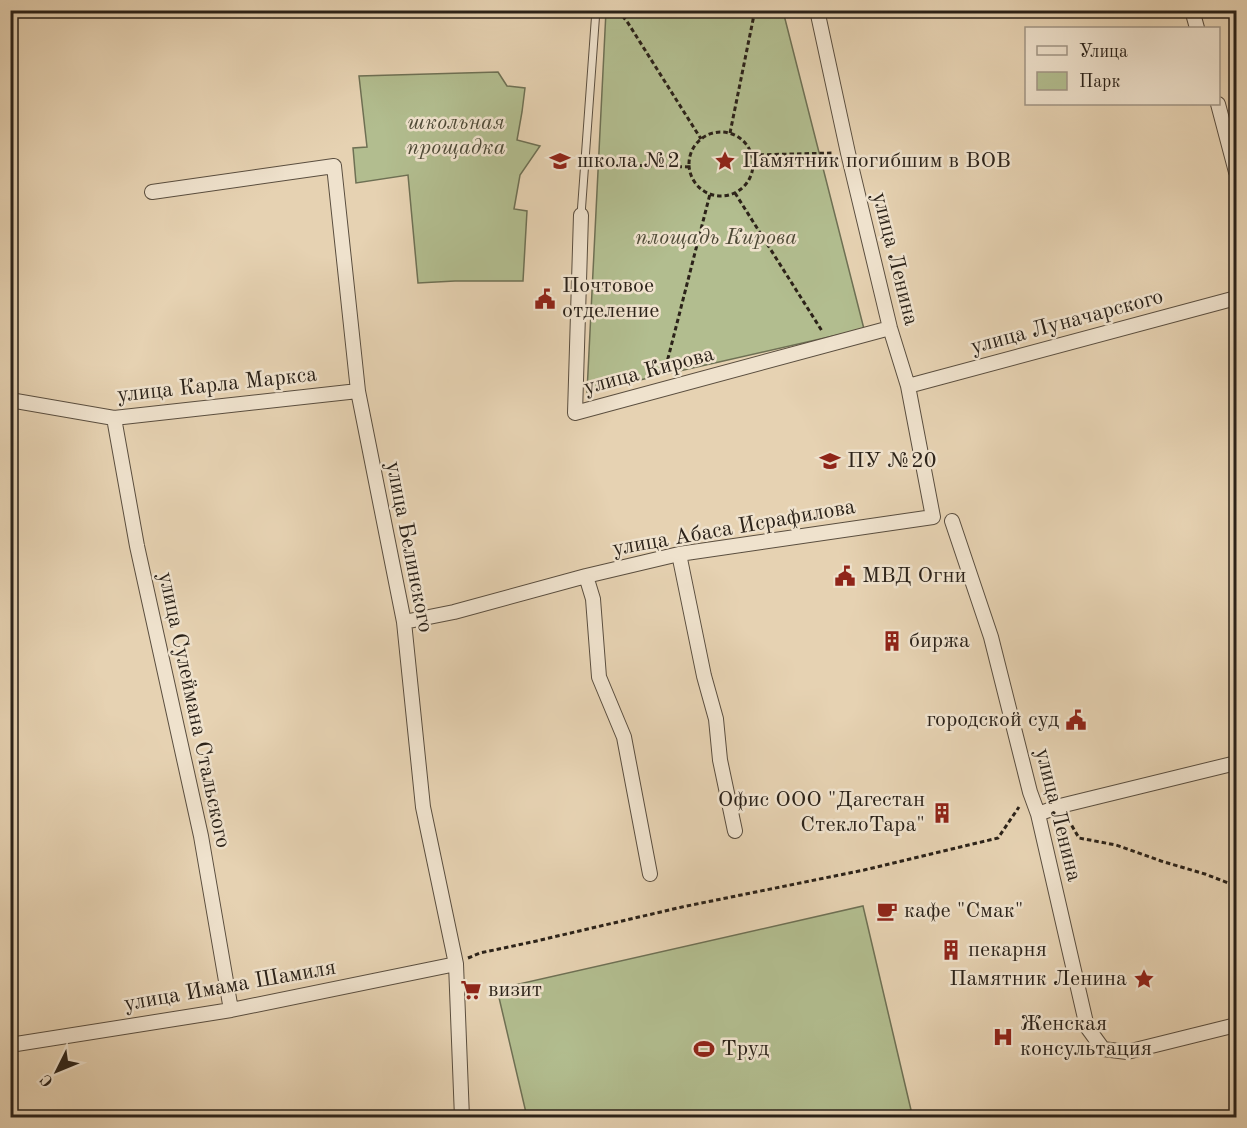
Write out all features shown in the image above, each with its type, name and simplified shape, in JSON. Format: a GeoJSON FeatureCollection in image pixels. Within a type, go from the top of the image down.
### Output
{"type":"FeatureCollection","features":[{"type":"Feature","properties":{"kind":"street","name":"улица Ленина"},"geometry":{"type":"LineString","coordinates":[[817,10],[890,328],[908,386],[933,517]]}},
{"type":"Feature","properties":{"kind":"street"},"geometry":{"type":"LineString","coordinates":[[1192,10],[1197,27]]}},
{"type":"Feature","properties":{"kind":"street"},"geometry":{"type":"LineString","coordinates":[[1218,105],[1236,172]]}},
{"type":"Feature","properties":{"kind":"street","name":"улица Белинского"},"geometry":{"type":"LineString","coordinates":[[152,192],[333,166],[358,391],[404,622],[423,807],[456,964],[462,1118]]}},
{"type":"Feature","properties":{"kind":"street","name":"улица Кирова"},"geometry":{"type":"LineString","coordinates":[[581,215],[575,413],[890,328]]}},
{"type":"Feature","properties":{"kind":"street","name":"улица Луначарского"},"geometry":{"type":"LineString","coordinates":[[908,386],[1236,298]]}},
{"type":"Feature","properties":{"kind":"street","name":"улица Карла Маркса"},"geometry":{"type":"LineString","coordinates":[[10,400],[114,418],[358,391]]}},
{"type":"Feature","properties":{"kind":"street","name":"улица Сулеймана Стальского"},"geometry":{"type":"LineString","coordinates":[[114,418],[137,546],[201,836],[231,1010]]}},
{"type":"Feature","properties":{"kind":"street","name":"улица Абаса Исрафилова"},"geometry":{"type":"LineString","coordinates":[[404,622],[454,612],[586,576],[680,554],[933,517]]}},
{"type":"Feature","properties":{"kind":"street","name":"улица Ленина"},"geometry":{"type":"LineString","coordinates":[[952,521],[991,637],[1030,792],[1038,814],[1087,1027],[1103,1049],[1127,1052],[1236,1026]]}},
{"type":"Feature","properties":{"kind":"street"},"geometry":{"type":"LineString","coordinates":[[680,554],[704,676],[716,719],[720,760],[735,831]]}},
{"type":"Feature","properties":{"kind":"street"},"geometry":{"type":"LineString","coordinates":[[586,576],[593,599],[599,676],[624,737],[650,874]]}},
{"type":"Feature","properties":{"kind":"street"},"geometry":{"type":"LineString","coordinates":[[1038,814],[1060,806],[1236,763]]}},
{"type":"Feature","properties":{"kind":"street","name":"улица Имама Шамиля"},"geometry":{"type":"LineString","coordinates":[[10,1046],[231,1010],[456,964]]}},
{"type":"Feature","properties":{"kind":"lane"},"geometry":{"type":"LineString","coordinates":[[581,215],[596,10]]}},
{"type":"Feature","properties":{"kind":"path"},"geometry":{"type":"LineString","coordinates":[[618,10],[701,139]]}},
{"type":"Feature","properties":{"kind":"path"},"geometry":{"type":"LineString","coordinates":[[730,133],[755,10]]}},
{"type":"Feature","properties":{"kind":"path"},"geometry":{"type":"LineString","coordinates":[[716,132],[730,133],[740,137],[752,155],[753,163],[752,174],[742,189],[725,196],[710,194],[700,189],[693,180],[689,167],[691,152],[701,139],[716,132]]}},
{"type":"Feature","properties":{"kind":"path"},"geometry":{"type":"LineString","coordinates":[[752,155],[848,153]]}},
{"type":"Feature","properties":{"kind":"path"},"geometry":{"type":"LineString","coordinates":[[585,163],[689,167]]}},
{"type":"Feature","properties":{"kind":"path"},"geometry":{"type":"LineString","coordinates":[[735,193],[819,328],[832,343]]}},
{"type":"Feature","properties":{"kind":"path"},"geometry":{"type":"LineString","coordinates":[[660,390],[710,194]]}},
{"type":"Feature","properties":{"kind":"path"},"geometry":{"type":"LineString","coordinates":[[456,964],[480,953],[682,907],[864,870],[998,838],[1030,792]]}},
{"type":"Feature","properties":{"kind":"path"},"geometry":{"type":"LineString","coordinates":[[1060,806],[1079,838],[1116,845],[1236,886]]}},
{"type":"Feature","properties":{"kind":"green space","name":"площадь Кирова"},"geometry":{"type":"Polygon","coordinates":[[[606,11],[783,11],[864,329],[587,392],[606,11]]]}},
{"type":"Feature","properties":{"kind":"green space","name":"школьная прощадка"},"geometry":{"type":"Polygon","coordinates":[[[498,72],[507,86],[525,88],[517,140],[540,146],[520,175],[514,209],[527,211],[523,281],[418,283],[408,175],[356,183],[353,148],[367,147],[359,76],[498,72]]]}},
{"type":"Feature","properties":{"kind":"green space","name":"Труд"},"geometry":{"type":"Polygon","coordinates":[[[863,906],[911,1110],[876,1118],[527,1117],[497,989],[863,906]]]}},
{"type":"Feature","properties":{"kind":"place","name":"школа №2"},"geometry":{"type":"Point","coordinates":[560,161]}},
{"type":"Feature","properties":{"kind":"place","name":"Памятник погибшим в ВОВ"},"geometry":{"type":"Point","coordinates":[725,161]}},
{"type":"Feature","properties":{"kind":"place","name":"Почтовое отделение"},"geometry":{"type":"Point","coordinates":[545,299]}},
{"type":"Feature","properties":{"kind":"place","name":"ПУ №20"},"geometry":{"type":"Point","coordinates":[830,461]}},
{"type":"Feature","properties":{"kind":"place","name":"МВД Огни"},"geometry":{"type":"Point","coordinates":[845,576]}},
{"type":"Feature","properties":{"kind":"place","name":"биржа"},"geometry":{"type":"Point","coordinates":[892,641]}},
{"type":"Feature","properties":{"kind":"place","name":"городской суд"},"geometry":{"type":"Point","coordinates":[1076,720]}},
{"type":"Feature","properties":{"kind":"place","name":"Офис ООО \"Дагестан СтеклоТара\""},"geometry":{"type":"Point","coordinates":[942,813]}},
{"type":"Feature","properties":{"kind":"place","name":"кафе \"Смак\""},"geometry":{"type":"Point","coordinates":[887,911]}},
{"type":"Feature","properties":{"kind":"place","name":"пекарня"},"geometry":{"type":"Point","coordinates":[951,950]}},
{"type":"Feature","properties":{"kind":"place","name":"Памятник Ленина"},"geometry":{"type":"Point","coordinates":[1144,979]}},
{"type":"Feature","properties":{"kind":"place","name":"визит"},"geometry":{"type":"Point","coordinates":[471,990]}},
{"type":"Feature","properties":{"kind":"place","name":"Женская консультация"},"geometry":{"type":"Point","coordinates":[1003,1037]}},
{"type":"Feature","properties":{"kind":"place","name":"Труд"},"geometry":{"type":"Point","coordinates":[704,1049]}}]}
